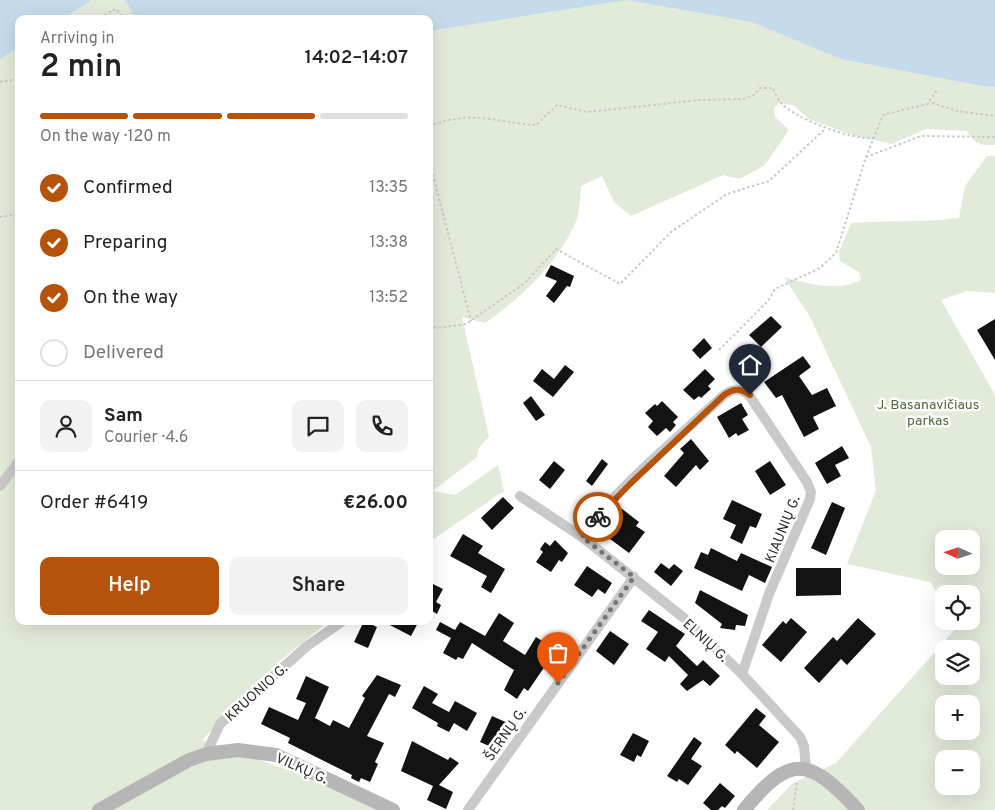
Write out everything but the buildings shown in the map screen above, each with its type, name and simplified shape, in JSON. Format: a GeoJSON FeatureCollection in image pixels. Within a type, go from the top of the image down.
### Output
{"type":"FeatureCollection","features":[{"type":"Feature","properties":{"kind":"street","name":"KIAUNIŲ G."},"geometry":{"type":"LineString","coordinates":[[582,537],[592,523],[630,484],[724,395],[731,390],[738,389],[750,395],[807,482],[811,492],[810,499],[754,633],[742,674]]}},
{"type":"Feature","properties":{"kind":"street"},"geometry":{"type":"LineString","coordinates":[[0,486],[15,465]]}},
{"type":"Feature","properties":{"kind":"street","name":"ELNIŲ G."},"geometry":{"type":"LineString","coordinates":[[520,496],[582,537],[634,577],[707,638],[800,737],[804,746],[802,769]]}},
{"type":"Feature","properties":{"kind":"street","name":"ŠERNŲ G."},"geometry":{"type":"LineString","coordinates":[[468,810],[634,577]]}},
{"type":"Feature","properties":{"kind":"street","name":"KRUONIO G."},"geometry":{"type":"LineString","coordinates":[[206,754],[220,724],[307,646],[337,625]]}},
{"type":"Feature","properties":{"kind":"street","name":"VILKŲ G."},"geometry":{"type":"LineString","coordinates":[[206,754],[238,750],[276,755],[393,810]]}},
{"type":"Feature","properties":{"kind":"street"},"geometry":{"type":"LineString","coordinates":[[99,810],[162,774],[206,754]]}},
{"type":"Feature","properties":{"kind":"street"},"geometry":{"type":"LineString","coordinates":[[744,810],[773,778],[787,771],[802,769],[823,776],[858,810]]}},
{"type":"Feature","properties":{"kind":"path"},"geometry":{"type":"LineString","coordinates":[[103,15],[116,9],[121,15]]}},
{"type":"Feature","properties":{"kind":"path"},"geometry":{"type":"LineString","coordinates":[[0,82],[15,80]]}},
{"type":"Feature","properties":{"kind":"path"},"geometry":{"type":"LineString","coordinates":[[433,125],[457,118],[500,120],[512,124],[536,125],[557,105],[587,112],[700,100],[743,99],[754,95],[760,88],[773,88],[781,103],[826,129],[865,139],[874,138]]}},
{"type":"Feature","properties":{"kind":"path"},"geometry":{"type":"LineString","coordinates":[[927,104],[936,90]]}},
{"type":"Feature","properties":{"kind":"path"},"geometry":{"type":"LineString","coordinates":[[719,350],[768,301],[775,290],[820,268],[836,253],[866,157],[883,115],[933,103],[956,111],[995,116]]}},
{"type":"Feature","properties":{"kind":"path"},"geometry":{"type":"LineString","coordinates":[[433,327],[466,324],[471,321],[524,283],[556,249],[620,284],[671,232],[727,194],[769,181],[826,129]]}},
{"type":"Feature","properties":{"kind":"path"},"geometry":{"type":"LineString","coordinates":[[866,157],[921,136],[995,137]]}},
{"type":"Feature","properties":{"kind":"path"},"geometry":{"type":"LineString","coordinates":[[433,175],[471,321]]}},
{"type":"Feature","properties":{"kind":"path"},"geometry":{"type":"LineString","coordinates":[[0,217],[15,215]]}},
{"type":"Feature","properties":{"kind":"path"},"geometry":{"type":"LineString","coordinates":[[793,810],[802,769]]}},
{"type":"Feature","properties":{"kind":"green space"},"geometry":{"type":"Polygon","coordinates":[[[0,0],[995,0],[995,145],[978,143],[967,131],[926,129],[892,144],[855,136],[809,119],[793,105],[779,103],[774,108],[775,117],[789,130],[764,166],[739,179],[723,175],[631,216],[614,202],[602,176],[581,186],[576,221],[569,236],[538,278],[512,303],[485,323],[462,317],[489,436],[479,448],[477,457],[433,491],[433,15],[15,15],[15,625],[324,625],[275,665],[202,740],[317,780],[379,810],[0,810],[0,0]]]}},
{"type":"Feature","properties":{"kind":"green space","name":"J. Basanavičiaus parkas"},"geometry":{"type":"Polygon","coordinates":[[[987,156],[995,156],[995,293],[967,291],[941,300],[995,395],[995,810],[767,810],[793,783],[836,763],[935,652],[935,685],[980,685],[980,640],[946,640],[954,630],[980,630],[980,585],[935,585],[935,590],[930,582],[847,564],[876,490],[871,447],[809,315],[784,277],[822,286],[842,286],[861,280],[859,272],[840,261],[839,252],[851,223],[959,218],[965,186],[987,156]]]}},
{"type":"Feature","properties":{"kind":"green space"},"geometry":{"type":"Polygon","coordinates":[[[498,465],[504,491],[433,539],[433,491],[455,495],[498,465]]]}},
{"type":"Feature","properties":{"kind":"water"},"geometry":{"type":"Polygon","coordinates":[[[0,0],[92,0],[68,15],[15,15],[15,50],[0,59],[0,0]]]}},
{"type":"Feature","properties":{"kind":"water"},"geometry":{"type":"Polygon","coordinates":[[[125,0],[626,0],[433,30],[433,15],[134,15],[125,0]]]}},
{"type":"Feature","properties":{"kind":"water"},"geometry":{"type":"Polygon","coordinates":[[[627,0],[995,0],[995,87],[841,59],[752,22],[627,0]]]}},
{"type":"Feature","properties":{"kind":"way so far"},"geometry":{"type":"LineString","coordinates":[[558,683],[634,577],[582,537],[598,517]]}},
{"type":"Feature","properties":{"kind":"route"},"geometry":{"type":"LineString","coordinates":[[598,517],[724,395],[731,390],[738,389],[750,395]]}}]}
